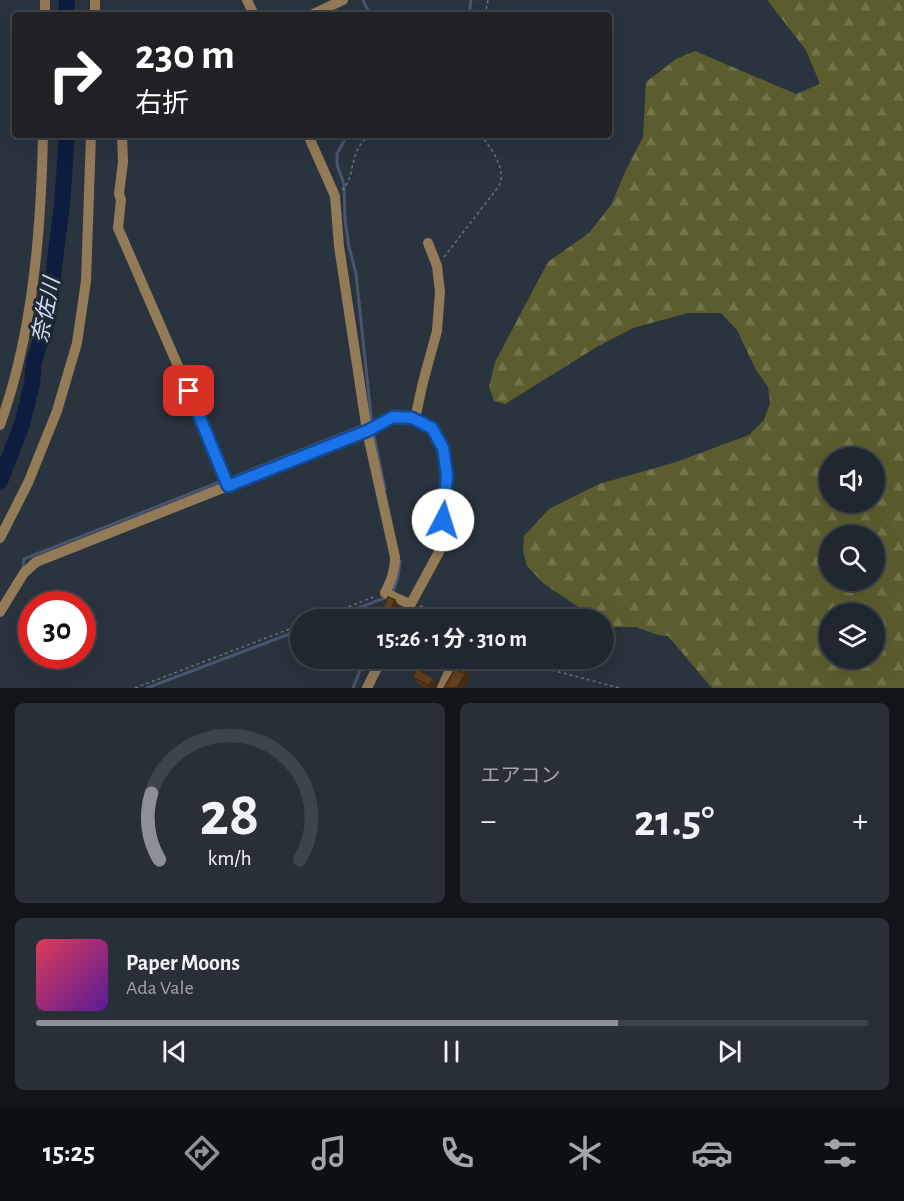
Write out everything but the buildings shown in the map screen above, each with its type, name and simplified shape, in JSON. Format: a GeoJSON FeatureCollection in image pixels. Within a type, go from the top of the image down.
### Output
{"type":"FeatureCollection","features":[{"type":"Feature","properties":{"kind":"street"},"geometry":{"type":"LineString","coordinates":[[318,12],[344,0]]}},
{"type":"Feature","properties":{"kind":"street"},"geometry":{"type":"LineString","coordinates":[[0,425],[10,398],[21,348],[36,261],[43,138]]}},
{"type":"Feature","properties":{"kind":"street"},"geometry":{"type":"LineString","coordinates":[[0,538],[28,483],[57,411],[77,343],[86,281],[91,138]]}},
{"type":"Feature","properties":{"kind":"street"},"geometry":{"type":"LineString","coordinates":[[122,138],[123,162],[121,164],[118,228],[228,486]]}},
{"type":"Feature","properties":{"kind":"street"},"geometry":{"type":"LineString","coordinates":[[309,138],[334,196],[339,246],[367,431],[394,557],[393,577],[385,593],[410,604]]}},
{"type":"Feature","properties":{"kind":"street"},"geometry":{"type":"LineString","coordinates":[[415,419],[437,331],[440,292],[437,266],[428,243]]}},
{"type":"Feature","properties":{"kind":"street"},"geometry":{"type":"LineString","coordinates":[[0,612],[24,573],[36,562],[367,431],[393,417],[412,418],[432,428],[443,448],[447,475],[439,552],[408,609]]}},
{"type":"Feature","properties":{"kind":"street"},"geometry":{"type":"LineString","coordinates":[[367,688],[376,669]]}},
{"type":"Feature","properties":{"kind":"street"},"geometry":{"type":"LineString","coordinates":[[442,688],[450,669]]}},
{"type":"Feature","properties":{"kind":"path"},"geometry":{"type":"LineString","coordinates":[[334,196],[345,187],[349,180],[355,154],[366,138]]}},
{"type":"Feature","properties":{"kind":"path"},"geometry":{"type":"LineString","coordinates":[[437,266],[502,179],[494,153],[483,138]]}},
{"type":"Feature","properties":{"kind":"path"},"geometry":{"type":"LineString","coordinates":[[344,609],[385,593]]}},
{"type":"Feature","properties":{"kind":"path"},"geometry":{"type":"LineString","coordinates":[[410,604],[432,609]]}},
{"type":"Feature","properties":{"kind":"path"},"geometry":{"type":"LineString","coordinates":[[135,688],[290,629]]}},
{"type":"Feature","properties":{"kind":"path"},"geometry":{"type":"LineString","coordinates":[[548,669],[620,688]]}},
{"type":"Feature","properties":{"kind":"green space"},"geometry":{"type":"Polygon","coordinates":[[[767,0],[904,0],[904,688],[712,688],[668,636],[636,627],[614,627],[614,609],[581,609],[543,583],[527,566],[523,551],[524,536],[549,509],[599,484],[676,462],[749,435],[764,420],[770,403],[768,387],[755,368],[737,330],[721,313],[688,313],[633,328],[595,348],[505,404],[494,401],[489,387],[495,362],[548,262],[589,233],[611,205],[643,137],[646,82],[676,59],[695,51],[796,94],[820,84],[806,50],[767,0]]]}},
{"type":"Feature","properties":{"kind":"waterway","name":"奈佐川"},"geometry":{"type":"LineString","coordinates":[[66,12],[67,0]]}},
{"type":"Feature","properties":{"kind":"waterway"},"geometry":{"type":"LineString","coordinates":[[363,0],[369,12]]}},
{"type":"Feature","properties":{"kind":"waterway"},"geometry":{"type":"LineString","coordinates":[[469,12],[471,0]]}},
{"type":"Feature","properties":{"kind":"waterway","name":"奈佐川"},"geometry":{"type":"LineString","coordinates":[[0,481],[22,424],[32,384],[34,362],[47,323],[62,205],[67,138]]}},
{"type":"Feature","properties":{"kind":"waterway"},"geometry":{"type":"LineString","coordinates":[[345,138],[337,154],[337,165],[344,184],[345,220],[356,274],[372,425]]}},
{"type":"Feature","properties":{"kind":"waterway"},"geometry":{"type":"LineString","coordinates":[[228,479],[364,425]]}},
{"type":"Feature","properties":{"kind":"waterway"},"geometry":{"type":"LineString","coordinates":[[373,431],[385,489]]}},
{"type":"Feature","properties":{"kind":"waterway"},"geometry":{"type":"LineString","coordinates":[[23,568],[24,559],[222,481]]}},
{"type":"Feature","properties":{"kind":"waterway"},"geometry":{"type":"LineString","coordinates":[[392,595],[400,561]]}},
{"type":"Feature","properties":{"kind":"waterway"},"geometry":{"type":"LineString","coordinates":[[356,609],[387,597]]}},
{"type":"Feature","properties":{"kind":"waterway"},"geometry":{"type":"LineString","coordinates":[[147,688],[290,634]]}},
{"type":"Feature","properties":{"kind":"waterway"},"geometry":{"type":"LineString","coordinates":[[353,688],[361,669]]}},
{"type":"Feature","properties":{"kind":"route"},"geometry":{"type":"LineString","coordinates":[[189,391],[228,486],[367,431],[393,417],[412,418],[422,422],[432,428],[443,448],[447,475],[443,520]]}}]}
